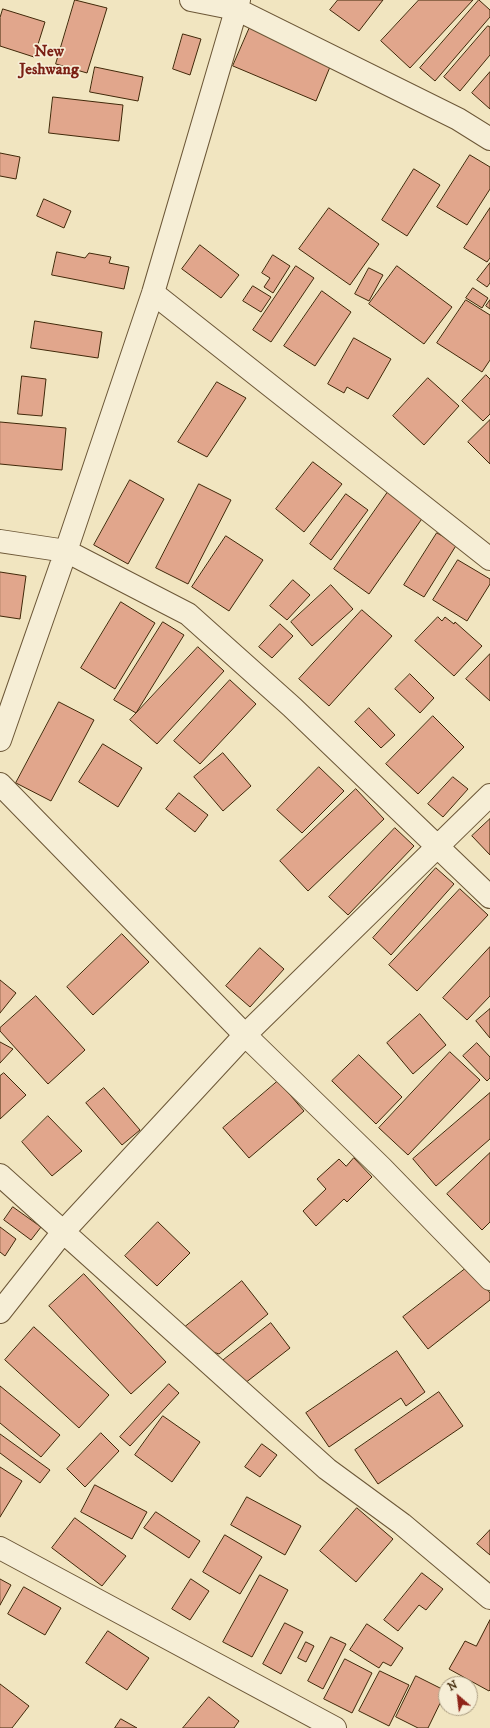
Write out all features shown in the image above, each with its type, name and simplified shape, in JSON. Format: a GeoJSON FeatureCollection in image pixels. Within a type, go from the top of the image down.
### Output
{"type":"FeatureCollection","features":[{"type":"Feature","properties":{"kind":"street"},"geometry":{"type":"LineString","coordinates":[[191,0],[238,5],[458,119],[490,139]]}},
{"type":"Feature","properties":{"kind":"street"},"geometry":{"type":"LineString","coordinates":[[0,740],[66,551],[153,293],[238,5]]}},
{"type":"Feature","properties":{"kind":"street"},"geometry":{"type":"LineString","coordinates":[[153,293],[490,559]]}},
{"type":"Feature","properties":{"kind":"street"},"geometry":{"type":"LineString","coordinates":[[0,541],[66,551],[188,614],[292,707],[490,897]]}},
{"type":"Feature","properties":{"kind":"street"},"geometry":{"type":"LineString","coordinates":[[0,784],[245,1035],[382,1168],[490,1280]]}},
{"type":"Feature","properties":{"kind":"street"},"geometry":{"type":"LineString","coordinates":[[0,1312],[63,1232],[245,1035],[490,795]]}},
{"type":"Feature","properties":{"kind":"street"},"geometry":{"type":"LineString","coordinates":[[0,1176],[327,1469],[402,1524],[490,1598]]}},
{"type":"Feature","properties":{"kind":"street"},"geometry":{"type":"LineString","coordinates":[[0,1548],[335,1728]]}},
{"type":"Feature","properties":{"kind":"building"},"geometry":{"type":"Polygon","coordinates":[[[75,0],[107,8],[87,73],[56,64],[75,0]]]}},
{"type":"Feature","properties":{"kind":"building"},"geometry":{"type":"Polygon","coordinates":[[[338,0],[383,0],[359,31],[330,10],[338,0]]]}},
{"type":"Feature","properties":{"kind":"building"},"geometry":{"type":"Polygon","coordinates":[[[419,0],[473,0],[410,68],[381,41],[419,0]]]}},
{"type":"Feature","properties":{"kind":"building"},"geometry":{"type":"Polygon","coordinates":[[[479,0],[490,10],[490,17],[435,81],[420,68],[479,0]]]}},
{"type":"Feature","properties":{"kind":"building"},"geometry":{"type":"Polygon","coordinates":[[[3,9],[45,22],[34,57],[0,46],[0,18],[3,9]]]}},
{"type":"Feature","properties":{"kind":"building"},"geometry":{"type":"Polygon","coordinates":[[[488,26],[490,27],[490,55],[460,91],[444,77],[488,26]]]}},
{"type":"Feature","properties":{"kind":"building"},"geometry":{"type":"Polygon","coordinates":[[[250,27],[332,62],[316,101],[233,66],[250,27]]]}},
{"type":"Feature","properties":{"kind":"building"},"geometry":{"type":"Polygon","coordinates":[[[183,34],[201,39],[190,75],[173,69],[183,34]]]}},
{"type":"Feature","properties":{"kind":"building"},"geometry":{"type":"Polygon","coordinates":[[[95,67],[143,77],[138,101],[90,92],[95,67]]]}},
{"type":"Feature","properties":{"kind":"building"},"geometry":{"type":"Polygon","coordinates":[[[490,72],[490,109],[472,93],[490,72]]]}},
{"type":"Feature","properties":{"kind":"building"},"geometry":{"type":"Polygon","coordinates":[[[53,97],[123,105],[119,141],[49,133],[53,97]]]}},
{"type":"Feature","properties":{"kind":"building"},"geometry":{"type":"Polygon","coordinates":[[[0,153],[20,157],[16,179],[0,176],[0,153]]]}},
{"type":"Feature","properties":{"kind":"building"},"geometry":{"type":"Polygon","coordinates":[[[470,155],[490,167],[490,189],[467,225],[437,207],[470,155]]]}},
{"type":"Feature","properties":{"kind":"building"},"geometry":{"type":"Polygon","coordinates":[[[414,169],[440,185],[407,236],[382,220],[414,169]]]}},
{"type":"Feature","properties":{"kind":"building"},"geometry":{"type":"Polygon","coordinates":[[[44,199],[71,211],[64,228],[37,216],[44,199]]]}},
{"type":"Feature","properties":{"kind":"building"},"geometry":{"type":"Polygon","coordinates":[[[329,208],[379,244],[350,285],[299,249],[329,208]]]}},
{"type":"Feature","properties":{"kind":"building"},"geometry":{"type":"Polygon","coordinates":[[[490,208],[490,258],[487,262],[464,248],[490,208]]]}},
{"type":"Feature","properties":{"kind":"building"},"geometry":{"type":"Polygon","coordinates":[[[200,245],[239,275],[221,298],[182,269],[200,245]]]}},
{"type":"Feature","properties":{"kind":"building"},"geometry":{"type":"Polygon","coordinates":[[[57,252],[85,258],[89,253],[111,257],[109,263],[129,267],[124,289],[52,275],[57,252]]]}},
{"type":"Feature","properties":{"kind":"building"},"geometry":{"type":"Polygon","coordinates":[[[273,255],[290,266],[273,293],[264,287],[270,278],[262,273],[273,255]]]}},
{"type":"Feature","properties":{"kind":"building"},"geometry":{"type":"Polygon","coordinates":[[[490,263],[490,283],[487,287],[477,280],[490,263]]]}},
{"type":"Feature","properties":{"kind":"building"},"geometry":{"type":"Polygon","coordinates":[[[296,266],[314,278],[271,342],[253,330],[296,266]]]}},
{"type":"Feature","properties":{"kind":"building"},"geometry":{"type":"Polygon","coordinates":[[[397,266],[452,307],[424,344],[369,304],[397,266]]]}},
{"type":"Feature","properties":{"kind":"building"},"geometry":{"type":"Polygon","coordinates":[[[369,268],[383,275],[369,301],[355,294],[369,268]]]}},
{"type":"Feature","properties":{"kind":"building"},"geometry":{"type":"Polygon","coordinates":[[[253,286],[271,297],[261,312],[243,301],[253,286]]]}},
{"type":"Feature","properties":{"kind":"building"},"geometry":{"type":"Polygon","coordinates":[[[473,288],[488,298],[482,308],[466,298],[473,288]]]}},
{"type":"Feature","properties":{"kind":"building"},"geometry":{"type":"Polygon","coordinates":[[[322,291],[351,312],[315,366],[284,346],[322,291]]]}},
{"type":"Feature","properties":{"kind":"building"},"geometry":{"type":"Polygon","coordinates":[[[466,300],[490,315],[490,360],[482,372],[437,343],[466,300]]]}},
{"type":"Feature","properties":{"kind":"building"},"geometry":{"type":"Polygon","coordinates":[[[490,300],[490,309],[486,306],[490,300]]]}},
{"type":"Feature","properties":{"kind":"building"},"geometry":{"type":"Polygon","coordinates":[[[35,321],[102,332],[98,358],[31,348],[35,321]]]}},
{"type":"Feature","properties":{"kind":"building"},"geometry":{"type":"Polygon","coordinates":[[[354,338],[391,359],[368,399],[347,387],[344,393],[328,384],[354,338]]]}},
{"type":"Feature","properties":{"kind":"building"},"geometry":{"type":"Polygon","coordinates":[[[486,375],[490,379],[490,414],[483,421],[462,401],[486,375]]]}},
{"type":"Feature","properties":{"kind":"building"},"geometry":{"type":"Polygon","coordinates":[[[22,376],[46,379],[42,416],[18,414],[22,376]]]}},
{"type":"Feature","properties":{"kind":"building"},"geometry":{"type":"Polygon","coordinates":[[[428,378],[459,406],[424,445],[393,416],[428,378]]]}},
{"type":"Feature","properties":{"kind":"building"},"geometry":{"type":"Polygon","coordinates":[[[217,382],[246,398],[207,457],[178,442],[217,382]]]}},
{"type":"Feature","properties":{"kind":"building"},"geometry":{"type":"Polygon","coordinates":[[[490,420],[490,464],[468,442],[490,420]]]}},
{"type":"Feature","properties":{"kind":"building"},"geometry":{"type":"Polygon","coordinates":[[[0,422],[66,428],[62,470],[0,464],[0,422]]]}},
{"type":"Feature","properties":{"kind":"building"},"geometry":{"type":"Polygon","coordinates":[[[313,462],[342,484],[304,532],[276,509],[313,462]]]}},
{"type":"Feature","properties":{"kind":"building"},"geometry":{"type":"Polygon","coordinates":[[[130,480],[164,499],[128,564],[94,545],[130,480]]]}},
{"type":"Feature","properties":{"kind":"building"},"geometry":{"type":"Polygon","coordinates":[[[199,484],[231,500],[188,584],[156,568],[199,484]]]}},
{"type":"Feature","properties":{"kind":"building"},"geometry":{"type":"Polygon","coordinates":[[[390,489],[426,513],[369,594],[334,569],[390,489]]]}},
{"type":"Feature","properties":{"kind":"building"},"geometry":{"type":"Polygon","coordinates":[[[346,494],[368,510],[331,560],[310,544],[346,494]]]}},
{"type":"Feature","properties":{"kind":"building"},"geometry":{"type":"Polygon","coordinates":[[[437,533],[457,544],[424,597],[404,585],[437,533]]]}},
{"type":"Feature","properties":{"kind":"building"},"geometry":{"type":"Polygon","coordinates":[[[226,536],[263,560],[229,611],[192,587],[226,536]]]}},
{"type":"Feature","properties":{"kind":"building"},"geometry":{"type":"Polygon","coordinates":[[[458,560],[490,579],[490,584],[467,621],[433,600],[458,560]]]}},
{"type":"Feature","properties":{"kind":"building"},"geometry":{"type":"Polygon","coordinates":[[[0,572],[26,576],[20,619],[0,616],[0,572]]]}},
{"type":"Feature","properties":{"kind":"building"},"geometry":{"type":"Polygon","coordinates":[[[293,580],[310,595],[287,620],[270,606],[293,580]]]}},
{"type":"Feature","properties":{"kind":"building"},"geometry":{"type":"Polygon","coordinates":[[[331,585],[353,609],[312,646],[291,622],[331,585]]]}},
{"type":"Feature","properties":{"kind":"building"},"geometry":{"type":"Polygon","coordinates":[[[121,602],[155,623],[115,689],[81,668],[121,602]]]}},
{"type":"Feature","properties":{"kind":"building"},"geometry":{"type":"Polygon","coordinates":[[[362,610],[392,636],[329,706],[299,679],[362,610]]]}},
{"type":"Feature","properties":{"kind":"building"},"geometry":{"type":"Polygon","coordinates":[[[438,617],[442,621],[445,617],[454,624],[455,622],[482,646],[454,676],[415,641],[438,617]]]}},
{"type":"Feature","properties":{"kind":"building"},"geometry":{"type":"Polygon","coordinates":[[[163,622],[184,635],[136,713],[114,700],[163,622]]]}},
{"type":"Feature","properties":{"kind":"building"},"geometry":{"type":"Polygon","coordinates":[[[280,624],[293,636],[272,658],[259,647],[280,624]]]}},
{"type":"Feature","properties":{"kind":"building"},"geometry":{"type":"Polygon","coordinates":[[[198,647],[224,671],[157,744],[130,720],[198,647]]]}},
{"type":"Feature","properties":{"kind":"building"},"geometry":{"type":"Polygon","coordinates":[[[490,654],[490,701],[466,679],[490,654]]]}},
{"type":"Feature","properties":{"kind":"building"},"geometry":{"type":"Polygon","coordinates":[[[410,674],[434,698],[420,713],[395,689],[410,674]]]}},
{"type":"Feature","properties":{"kind":"building"},"geometry":{"type":"Polygon","coordinates":[[[230,680],[256,704],[200,764],[174,741],[230,680]]]}},
{"type":"Feature","properties":{"kind":"building"},"geometry":{"type":"Polygon","coordinates":[[[59,702],[94,720],[51,801],[16,783],[59,702]]]}},
{"type":"Feature","properties":{"kind":"building"},"geometry":{"type":"Polygon","coordinates":[[[369,708],[395,735],[381,748],[355,722],[369,708]]]}},
{"type":"Feature","properties":{"kind":"building"},"geometry":{"type":"Polygon","coordinates":[[[433,716],[464,747],[418,794],[386,764],[433,716]]]}},
{"type":"Feature","properties":{"kind":"building"},"geometry":{"type":"Polygon","coordinates":[[[103,744],[142,768],[118,807],[79,782],[103,744]]]}},
{"type":"Feature","properties":{"kind":"building"},"geometry":{"type":"Polygon","coordinates":[[[223,753],[251,786],[223,811],[194,777],[223,753]]]}},
{"type":"Feature","properties":{"kind":"building"},"geometry":{"type":"Polygon","coordinates":[[[319,767],[344,791],[302,833],[277,810],[319,767]]]}},
{"type":"Feature","properties":{"kind":"building"},"geometry":{"type":"Polygon","coordinates":[[[453,777],[468,789],[443,817],[428,804],[453,777]]]}},
{"type":"Feature","properties":{"kind":"building"},"geometry":{"type":"Polygon","coordinates":[[[356,789],[384,819],[308,891],[280,861],[356,789]]]}},
{"type":"Feature","properties":{"kind":"building"},"geometry":{"type":"Polygon","coordinates":[[[179,793],[208,815],[195,832],[166,809],[179,793]]]}},
{"type":"Feature","properties":{"kind":"building"},"geometry":{"type":"Polygon","coordinates":[[[490,819],[490,855],[472,836],[490,819]]]}},
{"type":"Feature","properties":{"kind":"building"},"geometry":{"type":"Polygon","coordinates":[[[395,828],[414,846],[348,915],[329,897],[395,828]]]}},
{"type":"Feature","properties":{"kind":"building"},"geometry":{"type":"Polygon","coordinates":[[[436,868],[454,884],[391,955],[373,938],[436,868]]]}},
{"type":"Feature","properties":{"kind":"building"},"geometry":{"type":"Polygon","coordinates":[[[460,889],[488,915],[417,991],[389,965],[460,889]]]}},
{"type":"Feature","properties":{"kind":"building"},"geometry":{"type":"Polygon","coordinates":[[[122,934],[149,962],[93,1015],[67,987],[122,934]]]}},
{"type":"Feature","properties":{"kind":"building"},"geometry":{"type":"Polygon","coordinates":[[[490,947],[490,996],[467,1020],[443,998],[490,947]]]}},
{"type":"Feature","properties":{"kind":"building"},"geometry":{"type":"Polygon","coordinates":[[[260,948],[284,969],[250,1007],[226,986],[260,948]]]}},
{"type":"Feature","properties":{"kind":"building"},"geometry":{"type":"Polygon","coordinates":[[[0,980],[16,993],[0,1013],[0,980]]]}},
{"type":"Feature","properties":{"kind":"building"},"geometry":{"type":"Polygon","coordinates":[[[36,996],[85,1050],[48,1084],[0,1031],[0,1028],[36,996]]]}},
{"type":"Feature","properties":{"kind":"building"},"geometry":{"type":"Polygon","coordinates":[[[490,1009],[490,1038],[476,1021],[490,1009]]]}},
{"type":"Feature","properties":{"kind":"building"},"geometry":{"type":"Polygon","coordinates":[[[420,1014],[446,1045],[413,1074],[387,1043],[420,1014]]]}},
{"type":"Feature","properties":{"kind":"building"},"geometry":{"type":"Polygon","coordinates":[[[0,1042],[13,1049],[0,1063],[0,1042]]]}},
{"type":"Feature","properties":{"kind":"building"},"geometry":{"type":"Polygon","coordinates":[[[477,1043],[490,1057],[490,1078],[487,1081],[463,1056],[477,1043]]]}},
{"type":"Feature","properties":{"kind":"building"},"geometry":{"type":"Polygon","coordinates":[[[450,1052],[480,1080],[408,1155],[379,1128],[450,1052]]]}},
{"type":"Feature","properties":{"kind":"building"},"geometry":{"type":"Polygon","coordinates":[[[359,1055],[402,1097],[376,1124],[332,1081],[359,1055]]]}},
{"type":"Feature","properties":{"kind":"building"},"geometry":{"type":"Polygon","coordinates":[[[4,1073],[26,1095],[0,1119],[0,1076],[4,1073]]]}},
{"type":"Feature","properties":{"kind":"building"},"geometry":{"type":"Polygon","coordinates":[[[278,1081],[304,1111],[249,1158],[223,1128],[278,1081]]]}},
{"type":"Feature","properties":{"kind":"building"},"geometry":{"type":"Polygon","coordinates":[[[104,1088],[140,1130],[122,1145],[86,1103],[104,1088]]]}},
{"type":"Feature","properties":{"kind":"building"},"geometry":{"type":"Polygon","coordinates":[[[490,1093],[490,1139],[436,1186],[413,1159],[490,1093]]]}},
{"type":"Feature","properties":{"kind":"building"},"geometry":{"type":"Polygon","coordinates":[[[48,1116],[82,1151],[52,1176],[22,1142],[48,1116]]]}},
{"type":"Feature","properties":{"kind":"building"},"geometry":{"type":"Polygon","coordinates":[[[490,1153],[490,1222],[482,1230],[447,1194],[490,1153]]]}},
{"type":"Feature","properties":{"kind":"building"},"geometry":{"type":"Polygon","coordinates":[[[354,1158],[372,1177],[347,1202],[344,1199],[316,1226],[303,1211],[326,1189],[317,1179],[339,1159],[346,1166],[354,1158]]]}},
{"type":"Feature","properties":{"kind":"building"},"geometry":{"type":"Polygon","coordinates":[[[13,1207],[41,1227],[31,1240],[4,1220],[13,1207]]]}},
{"type":"Feature","properties":{"kind":"building"},"geometry":{"type":"Polygon","coordinates":[[[158,1222],[190,1253],[157,1286],[125,1256],[158,1222]]]}},
{"type":"Feature","properties":{"kind":"building"},"geometry":{"type":"Polygon","coordinates":[[[0,1227],[16,1239],[5,1256],[0,1252],[0,1227]]]}},
{"type":"Feature","properties":{"kind":"building"},"geometry":{"type":"Polygon","coordinates":[[[469,1266],[490,1293],[490,1300],[428,1349],[403,1317],[469,1266]]]}},
{"type":"Feature","properties":{"kind":"building"},"geometry":{"type":"Polygon","coordinates":[[[84,1274],[166,1362],[131,1394],[49,1306],[84,1274]]]}},
{"type":"Feature","properties":{"kind":"building"},"geometry":{"type":"Polygon","coordinates":[[[242,1281],[268,1314],[219,1354],[202,1348],[185,1327],[242,1281]]]}},
{"type":"Feature","properties":{"kind":"building"},"geometry":{"type":"Polygon","coordinates":[[[271,1323],[290,1348],[240,1387],[221,1362],[271,1323]]]}},
{"type":"Feature","properties":{"kind":"building"},"geometry":{"type":"Polygon","coordinates":[[[34,1327],[109,1395],[79,1428],[5,1360],[34,1327]]]}},
{"type":"Feature","properties":{"kind":"building"},"geometry":{"type":"Polygon","coordinates":[[[397,1351],[425,1392],[406,1406],[401,1398],[329,1447],[306,1413],[397,1351]]]}},
{"type":"Feature","properties":{"kind":"building"},"geometry":{"type":"Polygon","coordinates":[[[169,1384],[179,1393],[130,1446],[120,1437],[169,1384]]]}},
{"type":"Feature","properties":{"kind":"building"},"geometry":{"type":"Polygon","coordinates":[[[0,1386],[60,1435],[41,1457],[0,1423],[0,1386]]]}},
{"type":"Feature","properties":{"kind":"building"},"geometry":{"type":"Polygon","coordinates":[[[439,1392],[463,1426],[378,1484],[355,1450],[439,1392]]]}},
{"type":"Feature","properties":{"kind":"building"},"geometry":{"type":"Polygon","coordinates":[[[163,1416],[200,1442],[172,1482],[135,1455],[163,1416]]]}},
{"type":"Feature","properties":{"kind":"building"},"geometry":{"type":"Polygon","coordinates":[[[101,1433],[119,1451],[85,1487],[67,1469],[101,1433]]]}},
{"type":"Feature","properties":{"kind":"building"},"geometry":{"type":"Polygon","coordinates":[[[0,1434],[50,1470],[40,1483],[0,1453],[0,1434]]]}},
{"type":"Feature","properties":{"kind":"building"},"geometry":{"type":"Polygon","coordinates":[[[262,1444],[277,1455],[260,1477],[245,1467],[262,1444]]]}},
{"type":"Feature","properties":{"kind":"building"},"geometry":{"type":"Polygon","coordinates":[[[0,1467],[22,1481],[0,1517],[0,1467]]]}},
{"type":"Feature","properties":{"kind":"building"},"geometry":{"type":"Polygon","coordinates":[[[95,1485],[147,1512],[132,1539],[81,1512],[95,1485]]]}},
{"type":"Feature","properties":{"kind":"building"},"geometry":{"type":"Polygon","coordinates":[[[247,1497],[301,1526],[285,1555],[231,1525],[247,1497]]]}},
{"type":"Feature","properties":{"kind":"building"},"geometry":{"type":"Polygon","coordinates":[[[357,1508],[393,1539],[356,1582],[320,1551],[357,1508]]]}},
{"type":"Feature","properties":{"kind":"building"},"geometry":{"type":"Polygon","coordinates":[[[156,1512],[200,1541],[189,1558],[144,1528],[156,1512]]]}},
{"type":"Feature","properties":{"kind":"building"},"geometry":{"type":"Polygon","coordinates":[[[75,1518],[126,1556],[102,1586],[52,1548],[75,1518]]]}},
{"type":"Feature","properties":{"kind":"building"},"geometry":{"type":"Polygon","coordinates":[[[490,1530],[490,1555],[477,1544],[490,1530]]]}},
{"type":"Feature","properties":{"kind":"building"},"geometry":{"type":"Polygon","coordinates":[[[225,1535],[262,1557],[240,1594],[203,1572],[225,1535]]]}},
{"type":"Feature","properties":{"kind":"building"},"geometry":{"type":"Polygon","coordinates":[[[422,1573],[443,1589],[426,1610],[419,1605],[398,1631],[384,1620],[422,1573]]]}},
{"type":"Feature","properties":{"kind":"building"},"geometry":{"type":"Polygon","coordinates":[[[260,1575],[288,1590],[252,1657],[223,1642],[260,1575]]]}},
{"type":"Feature","properties":{"kind":"building"},"geometry":{"type":"Polygon","coordinates":[[[0,1579],[11,1585],[0,1605],[0,1579]]]}},
{"type":"Feature","properties":{"kind":"building"},"geometry":{"type":"Polygon","coordinates":[[[191,1579],[209,1591],[190,1620],[172,1609],[191,1579]]]}},
{"type":"Feature","properties":{"kind":"building"},"geometry":{"type":"Polygon","coordinates":[[[24,1587],[61,1608],[45,1635],[8,1614],[24,1587]]]}},
{"type":"Feature","properties":{"kind":"building"},"geometry":{"type":"Polygon","coordinates":[[[490,1620],[489,1691],[478,1685],[478,1676],[462,1676],[449,1669],[465,1641],[476,1646],[490,1620]]]}},
{"type":"Feature","properties":{"kind":"building"},"geometry":{"type":"Polygon","coordinates":[[[285,1623],[303,1632],[281,1674],[263,1664],[285,1623]]]}},
{"type":"Feature","properties":{"kind":"building"},"geometry":{"type":"Polygon","coordinates":[[[367,1624],[403,1648],[391,1666],[383,1662],[379,1668],[350,1650],[367,1624]]]}},
{"type":"Feature","properties":{"kind":"building"},"geometry":{"type":"Polygon","coordinates":[[[108,1631],[149,1658],[127,1690],[86,1663],[108,1631]]]}},
{"type":"Feature","properties":{"kind":"building"},"geometry":{"type":"Polygon","coordinates":[[[331,1637],[346,1644],[323,1689],[308,1681],[331,1637]]]}},
{"type":"Feature","properties":{"kind":"building"},"geometry":{"type":"Polygon","coordinates":[[[306,1642],[314,1646],[306,1662],[298,1658],[306,1642]]]}},
{"type":"Feature","properties":{"kind":"building"},"geometry":{"type":"Polygon","coordinates":[[[345,1659],[372,1673],[352,1713],[324,1699],[345,1659]]]}},
{"type":"Feature","properties":{"kind":"building"},"geometry":{"type":"Polygon","coordinates":[[[380,1671],[409,1685],[389,1726],[359,1711],[380,1671]]]}},
{"type":"Feature","properties":{"kind":"building"},"geometry":{"type":"Polygon","coordinates":[[[416,1676],[438,1687],[438,1707],[428,1728],[418,1728],[396,1717],[416,1676]]]}},
{"type":"Feature","properties":{"kind":"building"},"geometry":{"type":"Polygon","coordinates":[[[0,1684],[29,1706],[12,1728],[0,1728],[0,1684]]]}},
{"type":"Feature","properties":{"kind":"building"},"geometry":{"type":"Polygon","coordinates":[[[209,1697],[239,1721],[234,1728],[183,1728],[209,1697]]]}},
{"type":"Feature","properties":{"kind":"building"},"geometry":{"type":"Polygon","coordinates":[[[121,1719],[137,1728],[115,1728],[121,1719]]]}},
{"type":"Feature","properties":{"kind":"district","name":"New Jeshwang"},"geometry":{"type":"Point","coordinates":[49,62]}}]}
